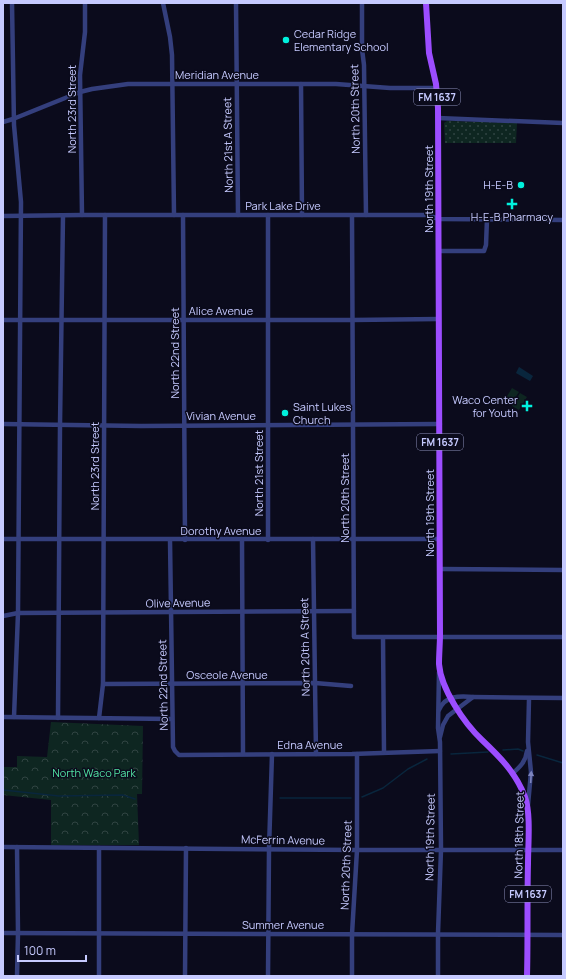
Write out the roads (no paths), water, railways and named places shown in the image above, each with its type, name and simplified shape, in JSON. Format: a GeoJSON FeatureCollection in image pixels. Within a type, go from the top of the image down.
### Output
{"type":"FeatureCollection","features":[{"type":"Feature","properties":{"kind":"main road","name":"North 19th Street"},"geometry":{"type":"LineString","coordinates":[[426,3],[428,50],[436,88],[438,118],[440,424],[439,664]]}},
{"type":"Feature","properties":{"kind":"main road","name":"FM 1637"},"geometry":{"type":"LineString","coordinates":[[439,664],[445,684],[458,710],[481,739],[499,756],[513,773],[526,799],[528,812]]}},
{"type":"Feature","properties":{"kind":"main road","name":"North 18th Street"},"geometry":{"type":"LineString","coordinates":[[527,976],[528,812]]}},
{"type":"Feature","properties":{"kind":"street"},"geometry":{"type":"LineString","coordinates":[[12,3],[13,119],[20,192],[18,613],[14,717]]}},
{"type":"Feature","properties":{"kind":"street","name":"North 23rd Street"},"geometry":{"type":"LineString","coordinates":[[82,215],[80,92],[81,63],[85,32],[85,3]]}},
{"type":"Feature","properties":{"kind":"street"},"geometry":{"type":"LineString","coordinates":[[163,3],[172,55],[174,215]]}},
{"type":"Feature","properties":{"kind":"street","name":"North 21st A Street"},"geometry":{"type":"LineString","coordinates":[[236,3],[238,215]]}},
{"type":"Feature","properties":{"kind":"street","name":"North 20th Street"},"geometry":{"type":"LineString","coordinates":[[362,3],[366,216]]}},
{"type":"Feature","properties":{"kind":"street"},"geometry":{"type":"LineString","coordinates":[[301,84],[302,215]]}},
{"type":"Feature","properties":{"kind":"street","name":"Meridian Avenue"},"geometry":{"type":"LineString","coordinates":[[3,122],[80,92],[113,85],[301,84],[390,88],[436,88]]}},
{"type":"Feature","properties":{"kind":"street"},"geometry":{"type":"LineString","coordinates":[[438,118],[563,123]]}},
{"type":"Feature","properties":{"kind":"street","name":"North 23rd Street"},"geometry":{"type":"LineString","coordinates":[[99,718],[102,684],[103,612],[105,215]]}},
{"type":"Feature","properties":{"kind":"street","name":"North 22nd Street"},"geometry":{"type":"LineString","coordinates":[[183,215],[185,540]]}},
{"type":"Feature","properties":{"kind":"street","name":"North 21st Street"},"geometry":{"type":"LineString","coordinates":[[268,215],[268,540]]}},
{"type":"Feature","properties":{"kind":"street","name":"Park Lake Drive"},"geometry":{"type":"LineString","coordinates":[[3,216],[427,215],[439,219],[563,220]]}},
{"type":"Feature","properties":{"kind":"street"},"geometry":{"type":"LineString","coordinates":[[58,718],[63,216]]}},
{"type":"Feature","properties":{"kind":"street","name":"North 20th Street"},"geometry":{"type":"LineString","coordinates":[[352,216],[354,638],[383,638]]}},
{"type":"Feature","properties":{"kind":"street"},"geometry":{"type":"LineString","coordinates":[[439,251],[484,251],[486,245],[487,220]]}},
{"type":"Feature","properties":{"kind":"street","name":"Alice Avenue"},"geometry":{"type":"LineString","coordinates":[[3,320],[439,319]]}},
{"type":"Feature","properties":{"kind":"street","name":"Vivian Avenue"},"geometry":{"type":"LineString","coordinates":[[3,424],[440,424]]}},
{"type":"Feature","properties":{"kind":"street","name":"Dorothy Avenue"},"geometry":{"type":"LineString","coordinates":[[3,539],[440,539]]}},
{"type":"Feature","properties":{"kind":"street","name":"North 20th A Street"},"geometry":{"type":"LineString","coordinates":[[312,539],[316,754]]}},
{"type":"Feature","properties":{"kind":"street","name":"North 22nd Street"},"geometry":{"type":"LineString","coordinates":[[170,540],[173,747],[174,751],[179,755]]}},
{"type":"Feature","properties":{"kind":"street"},"geometry":{"type":"LineString","coordinates":[[242,540],[243,754]]}},
{"type":"Feature","properties":{"kind":"street"},"geometry":{"type":"LineString","coordinates":[[440,569],[563,570]]}},
{"type":"Feature","properties":{"kind":"street","name":"Olive Avenue"},"geometry":{"type":"LineString","coordinates":[[3,616],[18,613],[59,612],[354,611]]}},
{"type":"Feature","properties":{"kind":"street"},"geometry":{"type":"LineString","coordinates":[[384,752],[383,638],[563,637]]}},
{"type":"Feature","properties":{"kind":"street","name":"North 19th Street"},"geometry":{"type":"LineString","coordinates":[[438,976],[441,850],[440,737],[438,728],[439,664]]}},
{"type":"Feature","properties":{"kind":"street","name":"Osceole Avenue"},"geometry":{"type":"LineString","coordinates":[[102,684],[315,683],[351,686]]}},
{"type":"Feature","properties":{"kind":"street"},"geometry":{"type":"LineString","coordinates":[[438,713],[442,704],[451,698],[462,696],[529,699],[563,698]]}},
{"type":"Feature","properties":{"kind":"street"},"geometry":{"type":"LineString","coordinates":[[440,737],[448,716],[458,710],[473,697]]}},
{"type":"Feature","properties":{"kind":"street","name":"North 18th Street"},"geometry":{"type":"LineString","coordinates":[[513,773],[522,765],[527,757],[529,699]]}},
{"type":"Feature","properties":{"kind":"street"},"geometry":{"type":"LineString","coordinates":[[3,717],[172,719]]}},
{"type":"Feature","properties":{"kind":"street","name":"North 18th Street"},"geometry":{"type":"LineString","coordinates":[[528,742],[531,772],[528,812]]}},
{"type":"Feature","properties":{"kind":"street","name":"Edna Avenue"},"geometry":{"type":"LineString","coordinates":[[179,755],[357,754],[440,751]]}},
{"type":"Feature","properties":{"kind":"street"},"geometry":{"type":"LineString","coordinates":[[268,976],[269,849],[272,754]]}},
{"type":"Feature","properties":{"kind":"street","name":"North 20th Street"},"geometry":{"type":"LineString","coordinates":[[352,976],[357,754]]}},
{"type":"Feature","properties":{"kind":"street","name":"McFerrin Avenue"},"geometry":{"type":"LineString","coordinates":[[3,847],[563,850]]}},
{"type":"Feature","properties":{"kind":"street"},"geometry":{"type":"LineString","coordinates":[[17,847],[17,976]]}},
{"type":"Feature","properties":{"kind":"street"},"geometry":{"type":"LineString","coordinates":[[99,848],[99,976]]}},
{"type":"Feature","properties":{"kind":"street"},"geometry":{"type":"LineString","coordinates":[[185,976],[186,848]]}},
{"type":"Feature","properties":{"kind":"street","name":"Summer Avenue"},"geometry":{"type":"LineString","coordinates":[[3,933],[438,933],[563,935]]}},
{"type":"Feature","properties":{"kind":"water"},"geometry":{"type":"Polygon","coordinates":[[[519,367],[533,376],[530,381],[516,373],[519,367]]]}},
{"type":"Feature","properties":{"kind":"waterway"},"geometry":{"type":"LineString","coordinates":[[503,750],[518,749],[523,751]]}},
{"type":"Feature","properties":{"kind":"waterway"},"geometry":{"type":"LineString","coordinates":[[451,754],[488,752]]}},
{"type":"Feature","properties":{"kind":"waterway"},"geometry":{"type":"LineString","coordinates":[[537,755],[563,763]]}},
{"type":"Feature","properties":{"kind":"waterway"},"geometry":{"type":"LineString","coordinates":[[362,797],[383,788],[408,769],[427,759]]}},
{"type":"Feature","properties":{"kind":"waterway"},"geometry":{"type":"LineString","coordinates":[[3,790],[59,796],[123,795],[135,799]]}},
{"type":"Feature","properties":{"kind":"waterway"},"geometry":{"type":"LineString","coordinates":[[280,798],[351,798]]}},
{"type":"Feature","properties":{"kind":"place","name":"Cedar Ridge Elementary School"},"geometry":{"type":"Point","coordinates":[286,40]}},
{"type":"Feature","properties":{"kind":"place","name":"H-E-B"},"geometry":{"type":"Point","coordinates":[521,185]}},
{"type":"Feature","properties":{"kind":"place","name":"H-E-B Pharmacy"},"geometry":{"type":"Point","coordinates":[512,204]}},
{"type":"Feature","properties":{"kind":"place","name":"Waco Center for Youth"},"geometry":{"type":"Point","coordinates":[527,406]}},
{"type":"Feature","properties":{"kind":"place","name":"Saint Lukes Church"},"geometry":{"type":"Point","coordinates":[285,413]}},
{"type":"Feature","properties":{"kind":"park label","name":"North Waco Park"},"geometry":{"type":"Point","coordinates":[94,773]}}]}
